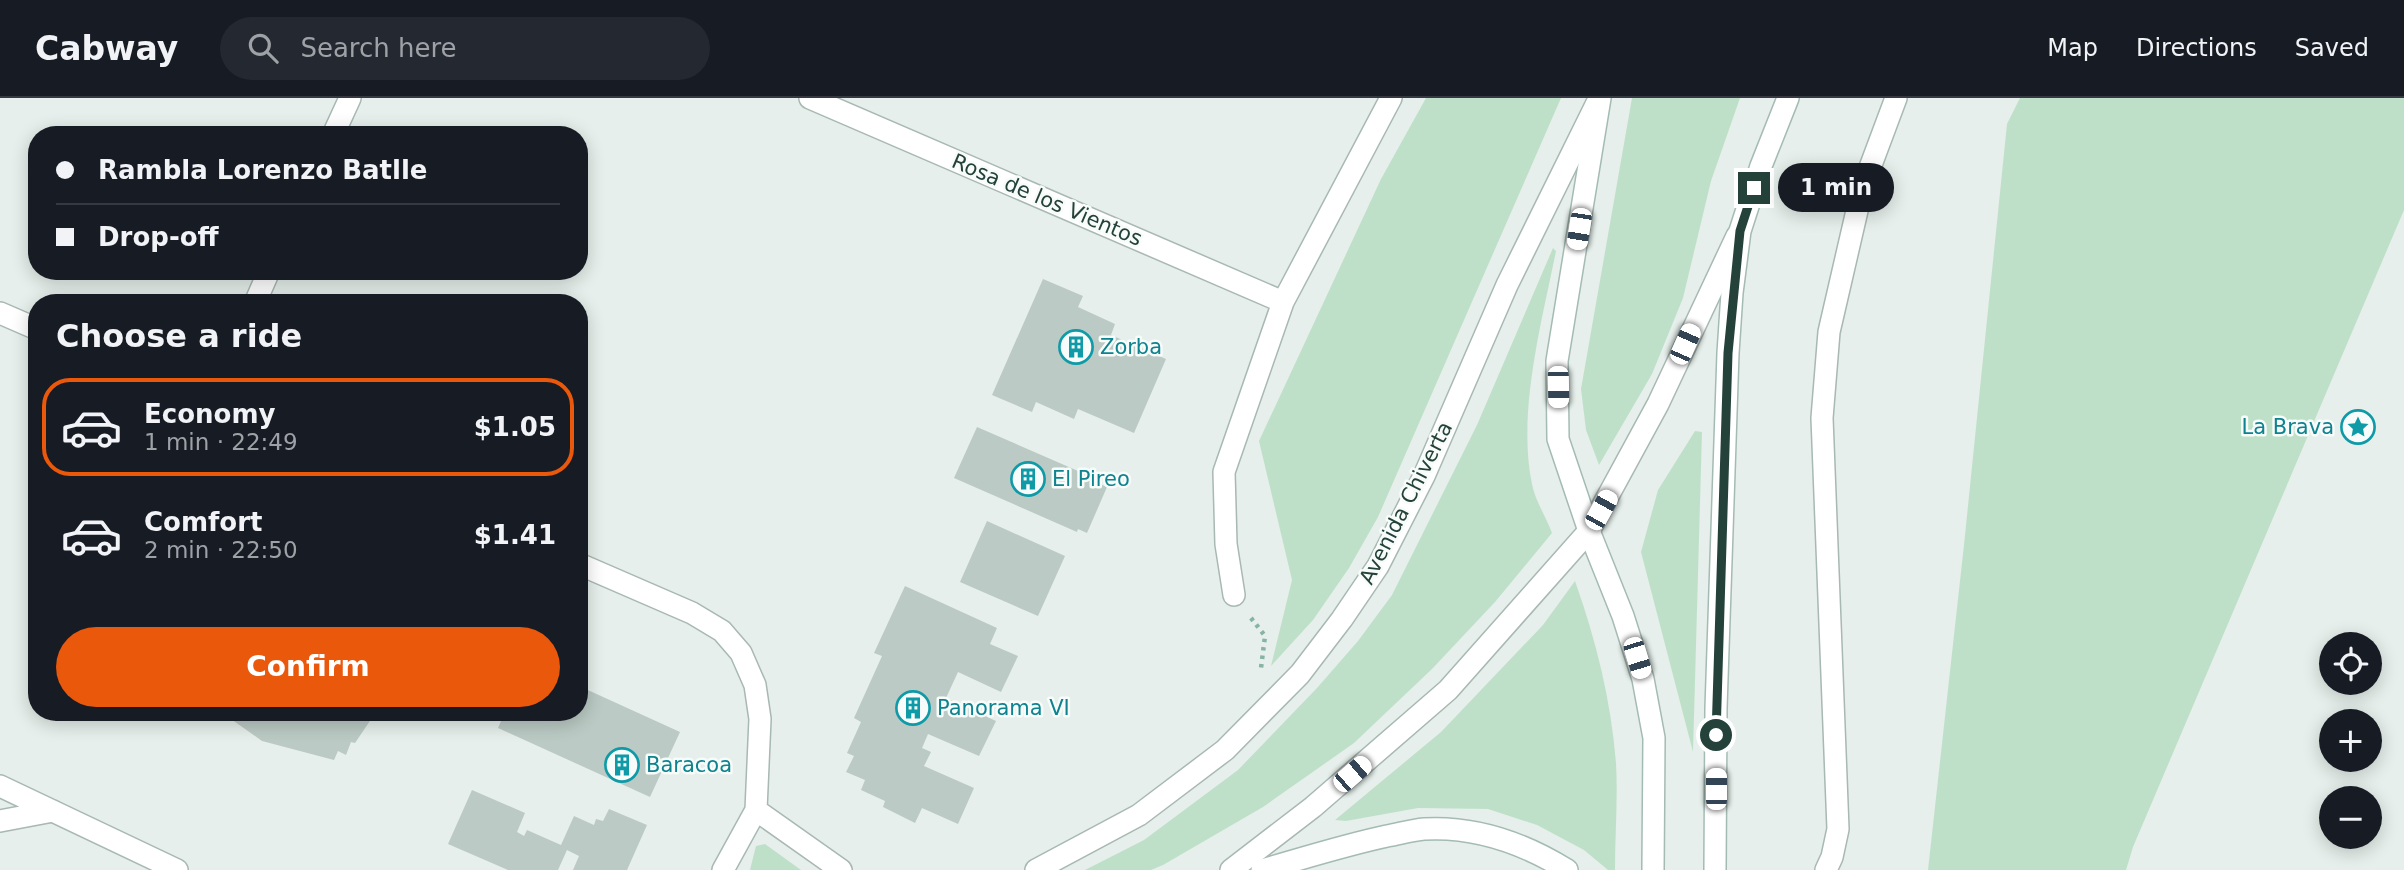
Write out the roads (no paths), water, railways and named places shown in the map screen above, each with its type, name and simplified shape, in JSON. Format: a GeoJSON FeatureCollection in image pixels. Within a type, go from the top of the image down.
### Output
{"type":"FeatureCollection","features":[{"type":"Feature","properties":{"kind":"street"},"geometry":{"type":"LineString","coordinates":[[337,126],[350,98]]}},
{"type":"Feature","properties":{"kind":"street","name":"Rosa de los Vientos"},"geometry":{"type":"LineString","coordinates":[[810,98],[1283,302]]}},
{"type":"Feature","properties":{"kind":"street"},"geometry":{"type":"LineString","coordinates":[[1234,595],[1226,544],[1224,472],[1283,302],[1391,98]]}},
{"type":"Feature","properties":{"kind":"street"},"geometry":{"type":"LineString","coordinates":[[1600,98],[1557,361],[1558,439],[1589,531],[1623,616],[1646,691],[1654,738],[1653,870]]}},
{"type":"Feature","properties":{"kind":"street","name":"Avenida Chiverta"},"geometry":{"type":"LineString","coordinates":[[1036,870],[1139,815],[1225,750],[1300,674],[1342,619],[1378,566],[1424,476],[1507,285],[1600,98]]}},
{"type":"Feature","properties":{"kind":"street"},"geometry":{"type":"LineString","coordinates":[[1231,870],[1313,807],[1448,690],[1589,531],[1658,404],[1740,231],[1761,166],[1788,98]]}},
{"type":"Feature","properties":{"kind":"street"},"geometry":{"type":"LineString","coordinates":[[1826,870],[1832,857],[1838,829],[1822,418],[1829,332],[1862,189],[1896,98]]}},
{"type":"Feature","properties":{"kind":"street"},"geometry":{"type":"LineString","coordinates":[[1715,870],[1716,708],[1728,353],[1740,231]]}},
{"type":"Feature","properties":{"kind":"street"},"geometry":{"type":"LineString","coordinates":[[0,313],[28,325]]}},
{"type":"Feature","properties":{"kind":"street"},"geometry":{"type":"LineString","coordinates":[[588,568],[692,613],[722,631],[741,653],[755,685],[760,719],[756,810],[723,870]]}},
{"type":"Feature","properties":{"kind":"street"},"geometry":{"type":"LineString","coordinates":[[0,786],[177,870]]}},
{"type":"Feature","properties":{"kind":"street"},"geometry":{"type":"LineString","coordinates":[[756,810],[841,870]]}},
{"type":"Feature","properties":{"kind":"street"},"geometry":{"type":"LineString","coordinates":[[0,821],[53,811]]}},
{"type":"Feature","properties":{"kind":"street"},"geometry":{"type":"LineString","coordinates":[[1262,870],[1350,844],[1423,829],[1457,830],[1525,846],[1567,870]]}},
{"type":"Feature","properties":{"kind":"place","name":"Zorba"},"geometry":{"type":"Point","coordinates":[1076,347]}},
{"type":"Feature","properties":{"kind":"place","name":"La Brava"},"geometry":{"type":"Point","coordinates":[2358,427]}},
{"type":"Feature","properties":{"kind":"place","name":"El Pireo"},"geometry":{"type":"Point","coordinates":[1028,479]}},
{"type":"Feature","properties":{"kind":"place","name":"Panorama VI"},"geometry":{"type":"Point","coordinates":[913,708]}},
{"type":"Feature","properties":{"kind":"place","name":"Baracoa"},"geometry":{"type":"Point","coordinates":[622,765]}}]}
